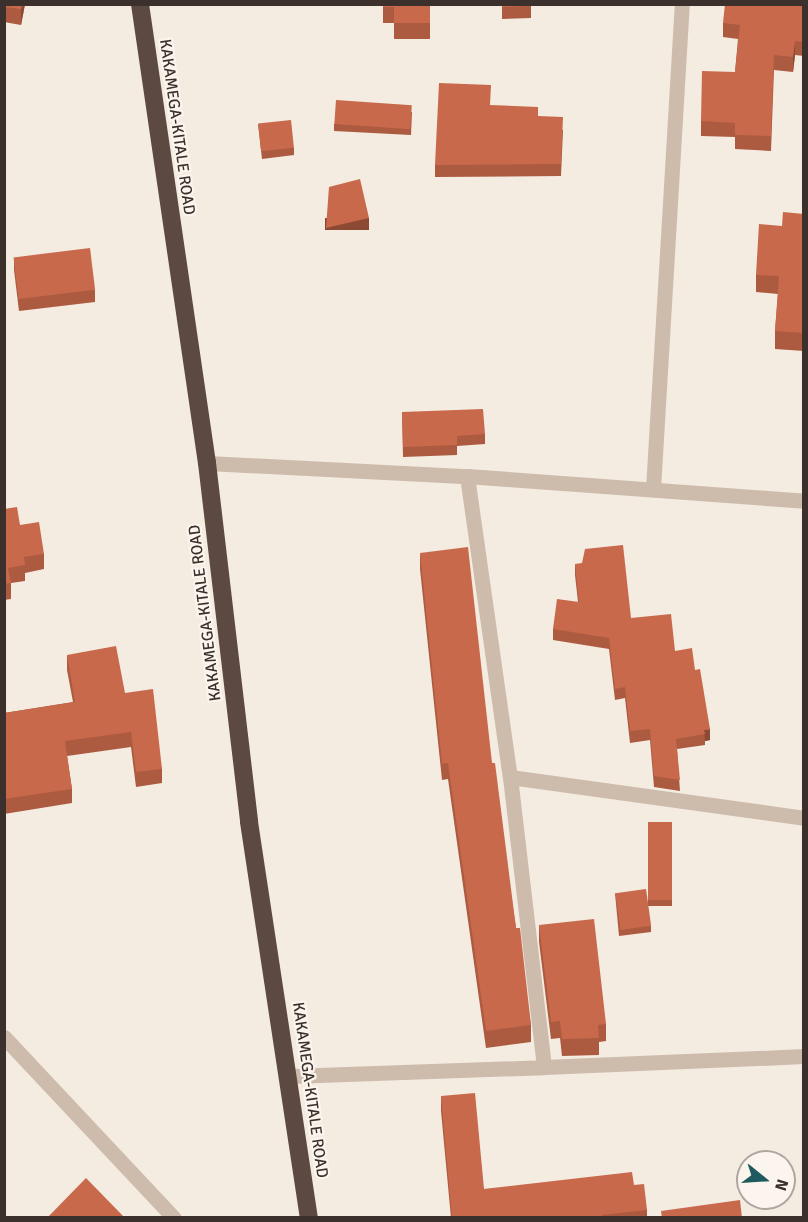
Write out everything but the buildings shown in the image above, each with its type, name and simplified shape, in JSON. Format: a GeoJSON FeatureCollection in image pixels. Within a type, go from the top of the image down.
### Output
{"type":"FeatureCollection","features":[{"type":"Feature","properties":{"kind":"highway","name":"KAKAMEGA-KITALE ROAD"},"geometry":{"type":"LineString","coordinates":[[140,4],[207,463],[249,822],[290,1077],[309,1218]]}},
{"type":"Feature","properties":{"kind":"street"},"geometry":{"type":"LineString","coordinates":[[653,489],[682,4]]}},
{"type":"Feature","properties":{"kind":"street"},"geometry":{"type":"LineString","coordinates":[[207,463],[467,476],[804,501]]}},
{"type":"Feature","properties":{"kind":"street"},"geometry":{"type":"LineString","coordinates":[[467,476],[510,777],[544,1067]]}},
{"type":"Feature","properties":{"kind":"street"},"geometry":{"type":"LineString","coordinates":[[510,777],[804,818]]}},
{"type":"Feature","properties":{"kind":"street"},"geometry":{"type":"LineString","coordinates":[[4,1037],[174,1218]]}},
{"type":"Feature","properties":{"kind":"street"},"geometry":{"type":"LineString","coordinates":[[290,1077],[804,1056]]}}]}
